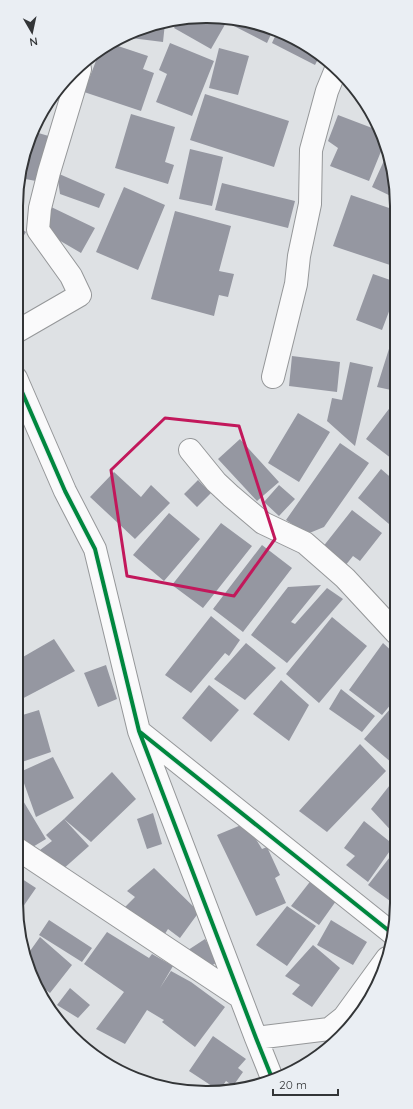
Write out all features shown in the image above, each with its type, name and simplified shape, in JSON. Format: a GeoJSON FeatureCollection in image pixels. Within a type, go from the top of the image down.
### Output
{"type":"FeatureCollection","features":[{"type":"Feature","properties":{"kind":"street"},"geometry":{"type":"LineString","coordinates":[[273,377],[296,284],[299,256],[310,204],[311,150],[327,91],[334,75]]}},
{"type":"Feature","properties":{"kind":"street"},"geometry":{"type":"LineString","coordinates":[[23,328],[80,295],[71,276],[38,230],[40,208],[48,172],[78,76]]}},
{"type":"Feature","properties":{"kind":"street"},"geometry":{"type":"LineString","coordinates":[[23,394],[65,491],[95,549],[139,731],[270,1074]]}},
{"type":"Feature","properties":{"kind":"street"},"geometry":{"type":"LineString","coordinates":[[190,450],[216,482],[231,496],[263,523],[305,543],[345,578],[390,627]]}},
{"type":"Feature","properties":{"kind":"street"},"geometry":{"type":"LineString","coordinates":[[139,731],[387,930]]}},
{"type":"Feature","properties":{"kind":"street"},"geometry":{"type":"LineString","coordinates":[[23,853],[240,997]]}},
{"type":"Feature","properties":{"kind":"street"},"geometry":{"type":"LineString","coordinates":[[256,1038],[329,1028],[344,1017],[376,973]]}},
{"type":"Feature","properties":{"kind":"highlighted area"},"geometry":{"type":"Polygon","coordinates":[[[165,418],[239,426],[275,539],[234,596],[127,576],[111,470],[165,418]]]}},
{"type":"Feature","properties":{"kind":"building"},"geometry":{"type":"Polygon","coordinates":[[[194,23],[225,24],[211,49],[174,28],[175,26],[194,23]]]}},
{"type":"Feature","properties":{"kind":"building"},"geometry":{"type":"Polygon","coordinates":[[[233,25],[254,29],[271,35],[267,43],[233,25]]]}},
{"type":"Feature","properties":{"kind":"building"},"geometry":{"type":"Polygon","coordinates":[[[164,28],[163,42],[133,38],[164,28]]]}},
{"type":"Feature","properties":{"kind":"building"},"geometry":{"type":"Polygon","coordinates":[[[275,36],[277,37],[288,42],[317,60],[315,65],[272,43],[275,36]]]}},
{"type":"Feature","properties":{"kind":"building"},"geometry":{"type":"Polygon","coordinates":[[[170,43],[214,61],[192,116],[156,102],[167,74],[159,70],[170,43]]]}},
{"type":"Feature","properties":{"kind":"building"},"geometry":{"type":"Polygon","coordinates":[[[118,46],[148,56],[143,69],[154,73],[141,111],[84,92],[96,60],[118,46]]]}},
{"type":"Feature","properties":{"kind":"building"},"geometry":{"type":"Polygon","coordinates":[[[219,48],[249,56],[238,95],[209,88],[219,48]]]}},
{"type":"Feature","properties":{"kind":"building"},"geometry":{"type":"Polygon","coordinates":[[[205,94],[289,121],[274,167],[190,140],[205,94]]]}},
{"type":"Feature","properties":{"kind":"building"},"geometry":{"type":"Polygon","coordinates":[[[131,114],[175,127],[165,162],[174,165],[168,184],[115,168],[131,114]]]}},
{"type":"Feature","properties":{"kind":"building"},"geometry":{"type":"Polygon","coordinates":[[[338,115],[372,128],[381,151],[369,181],[330,166],[338,148],[328,141],[338,115]]]}},
{"type":"Feature","properties":{"kind":"building"},"geometry":{"type":"Polygon","coordinates":[[[38,133],[52,137],[36,181],[26,179],[29,159],[38,133]]]}},
{"type":"Feature","properties":{"kind":"building"},"geometry":{"type":"Polygon","coordinates":[[[190,149],[223,157],[212,206],[179,199],[190,149]]]}},
{"type":"Feature","properties":{"kind":"building"},"geometry":{"type":"Polygon","coordinates":[[[384,160],[390,196],[372,187],[384,160]]]}},
{"type":"Feature","properties":{"kind":"building"},"geometry":{"type":"Polygon","coordinates":[[[57,173],[105,194],[99,208],[60,194],[57,173]]]}},
{"type":"Feature","properties":{"kind":"building"},"geometry":{"type":"Polygon","coordinates":[[[222,183],[295,201],[288,228],[215,210],[222,183]]]}},
{"type":"Feature","properties":{"kind":"building"},"geometry":{"type":"Polygon","coordinates":[[[124,187],[165,205],[138,270],[96,252],[124,187]]]}},
{"type":"Feature","properties":{"kind":"building"},"geometry":{"type":"Polygon","coordinates":[[[351,195],[390,208],[390,265],[333,246],[351,195]]]}},
{"type":"Feature","properties":{"kind":"building"},"geometry":{"type":"Polygon","coordinates":[[[47,205],[95,228],[81,253],[45,232],[47,205]]]}},
{"type":"Feature","properties":{"kind":"building"},"geometry":{"type":"Polygon","coordinates":[[[175,211],[231,226],[219,271],[234,274],[228,297],[219,295],[214,316],[151,299],[175,211]]]}},
{"type":"Feature","properties":{"kind":"building"},"geometry":{"type":"Polygon","coordinates":[[[23,230],[26,232],[23,237],[23,230]]]}},
{"type":"Feature","properties":{"kind":"building"},"geometry":{"type":"Polygon","coordinates":[[[373,274],[390,280],[390,309],[382,330],[356,320],[373,274]]]}},
{"type":"Feature","properties":{"kind":"building"},"geometry":{"type":"Polygon","coordinates":[[[390,346],[390,390],[377,387],[390,346]]]}},
{"type":"Feature","properties":{"kind":"building"},"geometry":{"type":"Polygon","coordinates":[[[292,356],[340,362],[337,392],[289,386],[292,356]]]}},
{"type":"Feature","properties":{"kind":"building"},"geometry":{"type":"Polygon","coordinates":[[[350,362],[373,367],[355,446],[327,421],[332,398],[342,400],[350,362]]]}},
{"type":"Feature","properties":{"kind":"building"},"geometry":{"type":"Polygon","coordinates":[[[390,408],[390,457],[366,439],[390,408]]]}},
{"type":"Feature","properties":{"kind":"building"},"geometry":{"type":"Polygon","coordinates":[[[298,413],[330,432],[299,482],[268,463],[298,413]]]}},
{"type":"Feature","properties":{"kind":"building"},"geometry":{"type":"Polygon","coordinates":[[[240,439],[279,482],[257,501],[218,459],[240,439]]]}},
{"type":"Feature","properties":{"kind":"building"},"geometry":{"type":"Polygon","coordinates":[[[340,443],[369,463],[324,527],[307,534],[286,520],[340,443]]]}},
{"type":"Feature","properties":{"kind":"building"},"geometry":{"type":"Polygon","coordinates":[[[381,469],[390,477],[390,525],[358,498],[381,469]]]}},
{"type":"Feature","properties":{"kind":"building"},"geometry":{"type":"Polygon","coordinates":[[[114,472],[141,497],[151,485],[170,503],[135,539],[90,497],[114,472]]]}},
{"type":"Feature","properties":{"kind":"building"},"geometry":{"type":"Polygon","coordinates":[[[198,480],[211,493],[197,507],[184,494],[198,480]]]}},
{"type":"Feature","properties":{"kind":"building"},"geometry":{"type":"Polygon","coordinates":[[[279,485],[295,499],[279,516],[264,502],[279,485]]]}},
{"type":"Feature","properties":{"kind":"building"},"geometry":{"type":"Polygon","coordinates":[[[352,510],[382,533],[360,561],[353,556],[345,566],[322,548],[352,510]]]}},
{"type":"Feature","properties":{"kind":"building"},"geometry":{"type":"Polygon","coordinates":[[[169,513],[200,539],[164,581],[133,555],[169,513]]]}},
{"type":"Feature","properties":{"kind":"building"},"geometry":{"type":"Polygon","coordinates":[[[221,523],[252,546],[203,608],[172,585],[221,523]]]}},
{"type":"Feature","properties":{"kind":"building"},"geometry":{"type":"Polygon","coordinates":[[[262,545],[292,568],[243,632],[213,609],[262,545]]]}},
{"type":"Feature","properties":{"kind":"building"},"geometry":{"type":"Polygon","coordinates":[[[321,585],[291,622],[295,624],[327,588],[343,599],[287,663],[251,635],[288,587],[321,585]]]}},
{"type":"Feature","properties":{"kind":"building"},"geometry":{"type":"Polygon","coordinates":[[[211,616],[240,640],[229,656],[225,653],[191,693],[165,675],[211,616]]]}},
{"type":"Feature","properties":{"kind":"building"},"geometry":{"type":"Polygon","coordinates":[[[332,617],[367,646],[319,703],[286,674],[332,617]]]}},
{"type":"Feature","properties":{"kind":"building"},"geometry":{"type":"Polygon","coordinates":[[[54,639],[75,671],[23,698],[23,657],[54,639]]]}},
{"type":"Feature","properties":{"kind":"building"},"geometry":{"type":"Polygon","coordinates":[[[246,643],[276,668],[245,700],[214,679],[246,643]]]}},
{"type":"Feature","properties":{"kind":"building"},"geometry":{"type":"Polygon","coordinates":[[[383,643],[390,649],[390,705],[382,715],[349,690],[383,643]]]}},
{"type":"Feature","properties":{"kind":"building"},"geometry":{"type":"Polygon","coordinates":[[[106,665],[117,699],[98,707],[84,673],[106,665]]]}},
{"type":"Feature","properties":{"kind":"building"},"geometry":{"type":"Polygon","coordinates":[[[281,680],[309,705],[289,741],[253,714],[281,680]]]}},
{"type":"Feature","properties":{"kind":"building"},"geometry":{"type":"Polygon","coordinates":[[[209,685],[239,710],[211,742],[182,718],[209,685]]]}},
{"type":"Feature","properties":{"kind":"building"},"geometry":{"type":"Polygon","coordinates":[[[341,689],[375,716],[362,732],[329,709],[341,689]]]}},
{"type":"Feature","properties":{"kind":"building"},"geometry":{"type":"Polygon","coordinates":[[[390,709],[390,761],[364,739],[390,709]]]}},
{"type":"Feature","properties":{"kind":"building"},"geometry":{"type":"Polygon","coordinates":[[[39,710],[51,752],[23,762],[23,715],[39,710]]]}},
{"type":"Feature","properties":{"kind":"building"},"geometry":{"type":"Polygon","coordinates":[[[360,744],[386,771],[327,832],[299,811],[360,744]]]}},
{"type":"Feature","properties":{"kind":"building"},"geometry":{"type":"Polygon","coordinates":[[[53,757],[74,798],[36,817],[23,780],[23,771],[53,757]]]}},
{"type":"Feature","properties":{"kind":"building"},"geometry":{"type":"Polygon","coordinates":[[[112,772],[136,799],[91,842],[64,819],[112,772]]]}},
{"type":"Feature","properties":{"kind":"building"},"geometry":{"type":"Polygon","coordinates":[[[390,785],[390,829],[371,809],[390,785]]]}},
{"type":"Feature","properties":{"kind":"building"},"geometry":{"type":"Polygon","coordinates":[[[23,801],[46,839],[26,851],[23,849],[23,801]]]}},
{"type":"Feature","properties":{"kind":"building"},"geometry":{"type":"Polygon","coordinates":[[[153,813],[162,844],[147,849],[137,819],[153,813]]]}},
{"type":"Feature","properties":{"kind":"building"},"geometry":{"type":"Polygon","coordinates":[[[64,819],[89,846],[62,870],[40,850],[52,841],[46,835],[64,819]]]}},
{"type":"Feature","properties":{"kind":"building"},"geometry":{"type":"Polygon","coordinates":[[[364,821],[390,842],[390,851],[368,882],[346,865],[355,856],[344,848],[364,821]]]}},
{"type":"Feature","properties":{"kind":"building"},"geometry":{"type":"Polygon","coordinates":[[[246,823],[262,849],[267,847],[280,875],[275,878],[286,903],[256,916],[217,835],[246,823]]]}},
{"type":"Feature","properties":{"kind":"building"},"geometry":{"type":"Polygon","coordinates":[[[390,857],[390,901],[368,885],[390,857]]]}},
{"type":"Feature","properties":{"kind":"building"},"geometry":{"type":"Polygon","coordinates":[[[154,868],[199,912],[180,938],[168,929],[161,940],[120,912],[135,897],[127,891],[154,868]]]}},
{"type":"Feature","properties":{"kind":"building"},"geometry":{"type":"Polygon","coordinates":[[[316,874],[341,894],[319,925],[291,906],[316,874]]]}},
{"type":"Feature","properties":{"kind":"building"},"geometry":{"type":"Polygon","coordinates":[[[23,880],[36,888],[23,907],[23,880]]]}},
{"type":"Feature","properties":{"kind":"building"},"geometry":{"type":"Polygon","coordinates":[[[287,906],[316,926],[287,966],[256,945],[287,906]]]}},
{"type":"Feature","properties":{"kind":"building"},"geometry":{"type":"Polygon","coordinates":[[[49,920],[92,948],[82,962],[39,935],[49,920]]]}},
{"type":"Feature","properties":{"kind":"building"},"geometry":{"type":"Polygon","coordinates":[[[331,920],[367,942],[353,965],[317,945],[331,920]]]}},
{"type":"Feature","properties":{"kind":"building"},"geometry":{"type":"Polygon","coordinates":[[[107,932],[149,958],[152,954],[173,966],[160,988],[171,971],[191,982],[225,1007],[195,1047],[162,1022],[164,1020],[147,1010],[125,1044],[96,1029],[124,992],[84,964],[107,932]]]}},
{"type":"Feature","properties":{"kind":"building"},"geometry":{"type":"Polygon","coordinates":[[[40,937],[72,965],[50,993],[42,984],[30,952],[40,937]]]}},
{"type":"Feature","properties":{"kind":"building"},"geometry":{"type":"Polygon","coordinates":[[[205,939],[218,962],[205,969],[182,954],[205,939]]]}},
{"type":"Feature","properties":{"kind":"building"},"geometry":{"type":"Polygon","coordinates":[[[313,945],[340,968],[312,1007],[292,994],[300,985],[285,976],[313,945]]]}},
{"type":"Feature","properties":{"kind":"building"},"geometry":{"type":"Polygon","coordinates":[[[70,988],[90,1005],[78,1018],[57,1005],[70,988]]]}},
{"type":"Feature","properties":{"kind":"building"},"geometry":{"type":"Polygon","coordinates":[[[213,1036],[246,1059],[238,1068],[243,1072],[235,1083],[230,1084],[226,1081],[223,1085],[212,1086],[189,1071],[213,1036]]]}},
{"type":"Feature","properties":{"kind":"cycle path"},"geometry":{"type":"LineString","coordinates":[[23,394],[65,491],[95,549],[139,731],[270,1074]]}},
{"type":"Feature","properties":{"kind":"cycle path"},"geometry":{"type":"LineString","coordinates":[[140,732],[387,930]]}}]}
